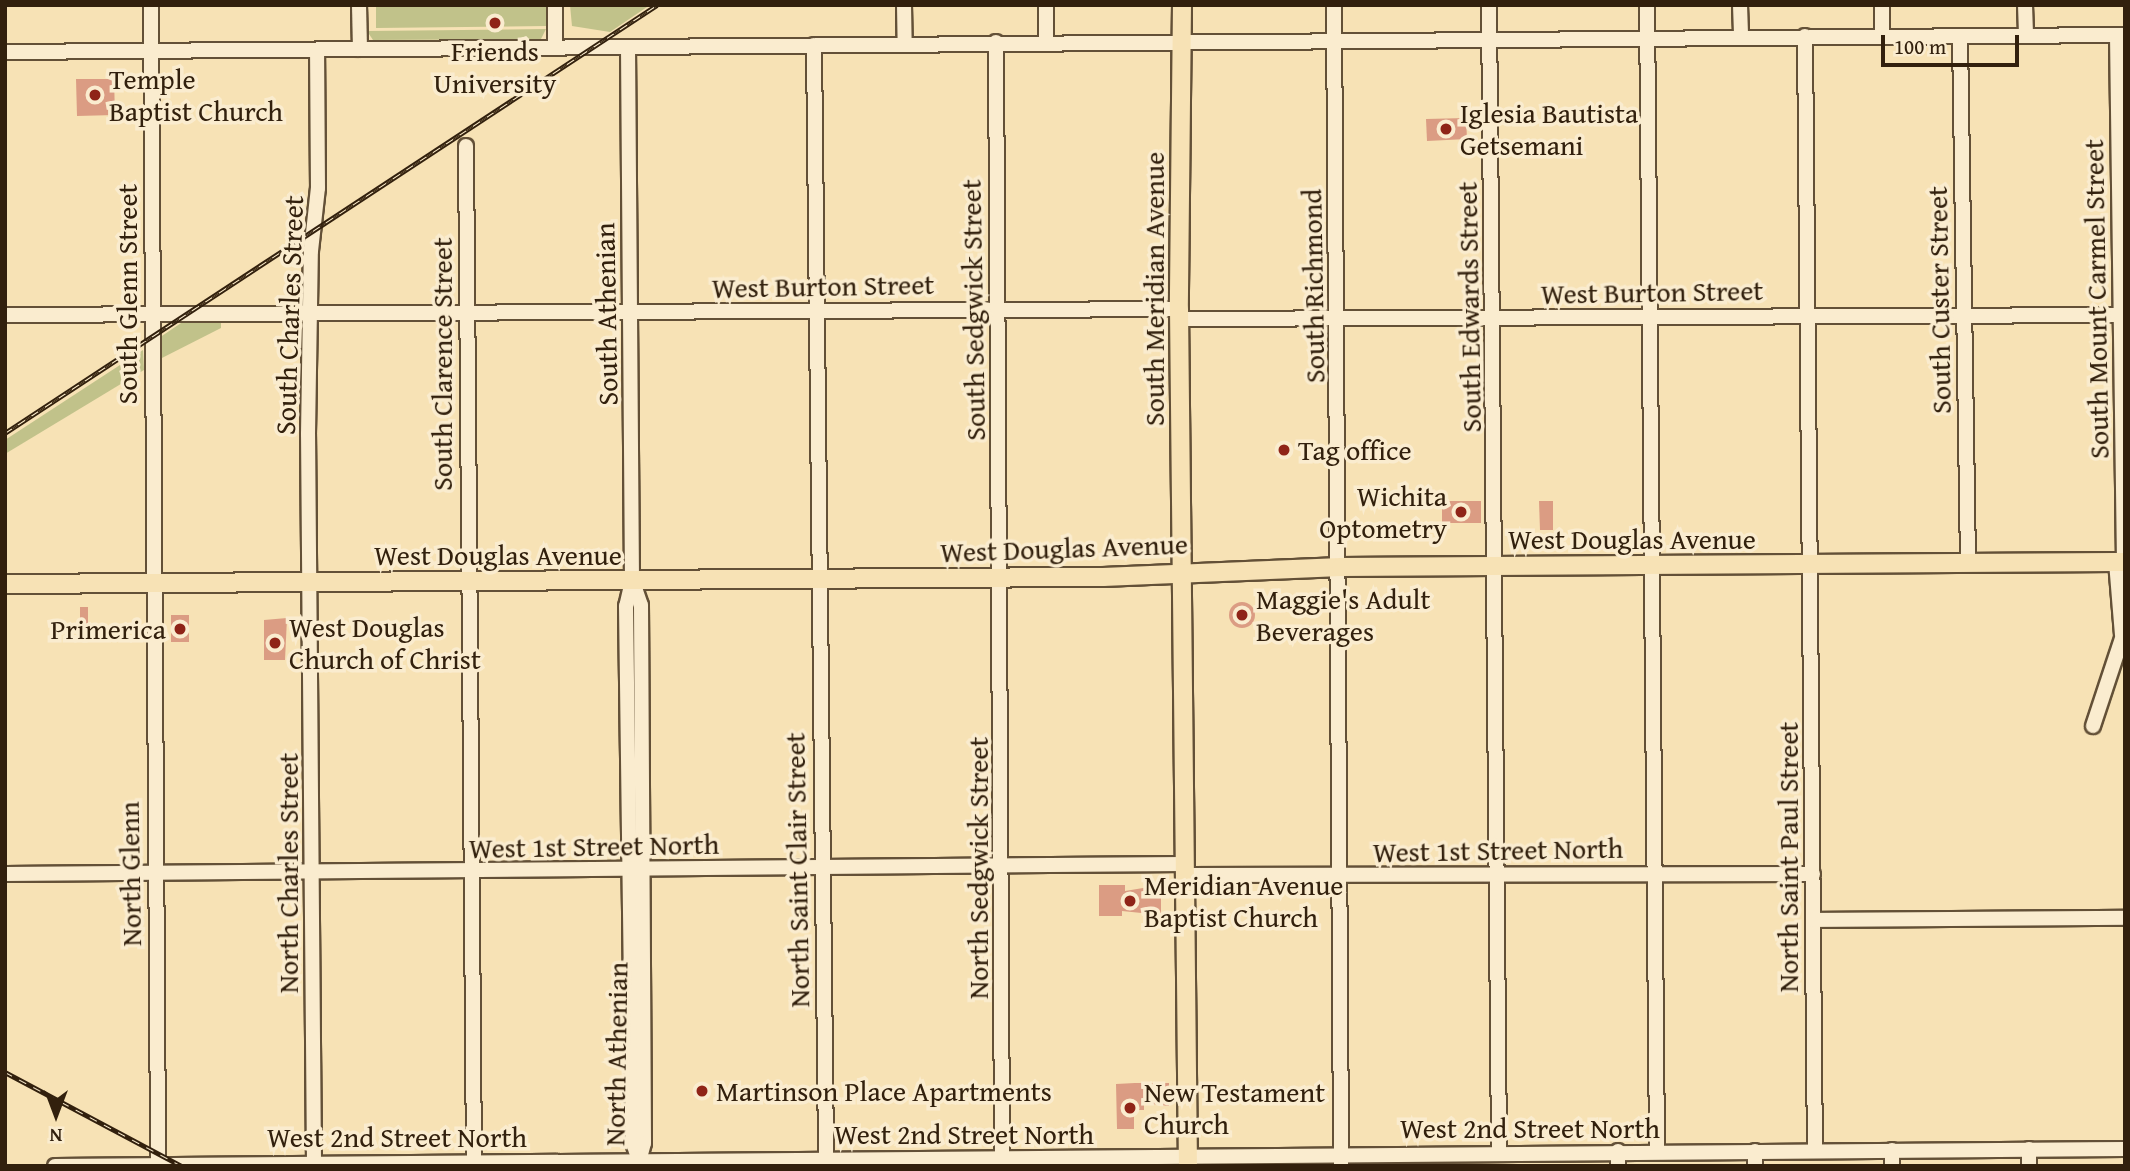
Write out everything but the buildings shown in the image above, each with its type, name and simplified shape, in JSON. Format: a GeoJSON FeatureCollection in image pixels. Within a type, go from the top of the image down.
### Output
{"type":"FeatureCollection","features":[{"type":"Feature","properties":{"kind":"main road","name":"South Meridian Avenue"},"geometry":{"type":"LineString","coordinates":[[1182,5],[1179,314],[1188,1161]]}},
{"type":"Feature","properties":{"kind":"main road","name":"West Douglas Avenue"},"geometry":{"type":"LineString","coordinates":[[5,584],[1001,578],[1341,567],[2121,562]]}},
{"type":"Feature","properties":{"kind":"street","name":"South Glenn Street"},"geometry":{"type":"LineString","coordinates":[[151,5],[152,584]]}},
{"type":"Feature","properties":{"kind":"street"},"geometry":{"type":"LineString","coordinates":[[359,5],[359,49]]}},
{"type":"Feature","properties":{"kind":"street"},"geometry":{"type":"LineString","coordinates":[[555,5],[555,47]]}},
{"type":"Feature","properties":{"kind":"street"},"geometry":{"type":"LineString","coordinates":[[904,5],[905,44]]}},
{"type":"Feature","properties":{"kind":"street"},"geometry":{"type":"LineString","coordinates":[[1046,5],[1046,41]]}},
{"type":"Feature","properties":{"kind":"street","name":"South Richmond"},"geometry":{"type":"LineString","coordinates":[[1334,5],[1341,567],[1341,1160]]}},
{"type":"Feature","properties":{"kind":"street","name":"South Edwards Street"},"geometry":{"type":"LineString","coordinates":[[1489,5],[1497,566],[1499,1152]]}},
{"type":"Feature","properties":{"kind":"street"},"geometry":{"type":"LineString","coordinates":[[1647,5],[1657,1151]]}},
{"type":"Feature","properties":{"kind":"street"},"geometry":{"type":"LineString","coordinates":[[1741,5],[1741,37]]}},
{"type":"Feature","properties":{"kind":"street"},"geometry":{"type":"LineString","coordinates":[[1882,5],[1882,36]]}},
{"type":"Feature","properties":{"kind":"street"},"geometry":{"type":"LineString","coordinates":[[2025,5],[2026,36]]}},
{"type":"Feature","properties":{"kind":"street"},"geometry":{"type":"LineString","coordinates":[[5,52],[1182,39],[2121,35]]}},
{"type":"Feature","properties":{"kind":"street","name":"South Mount Carmel Street"},"geometry":{"type":"LineString","coordinates":[[2121,35],[2123,632]]}},
{"type":"Feature","properties":{"kind":"street","name":"North Saint Paul Street"},"geometry":{"type":"LineString","coordinates":[[1805,36],[1815,1150]]}},
{"type":"Feature","properties":{"kind":"street","name":"South Custer Street"},"geometry":{"type":"LineString","coordinates":[[1960,36],[1968,563]]}},
{"type":"Feature","properties":{"kind":"street","name":"South Sedgwick Street"},"geometry":{"type":"LineString","coordinates":[[996,42],[1001,578]]}},
{"type":"Feature","properties":{"kind":"street","name":"North Saint Clair Street"},"geometry":{"type":"LineString","coordinates":[[814,45],[826,1159]]}},
{"type":"Feature","properties":{"kind":"street","name":"South Athenian"},"geometry":{"type":"LineString","coordinates":[[628,47],[632,581]]}},
{"type":"Feature","properties":{"kind":"street","name":"South Charles Street"},"geometry":{"type":"LineString","coordinates":[[310,583],[309,313],[318,188],[317,50]]}},
{"type":"Feature","properties":{"kind":"street","name":"South Clarence Street"},"geometry":{"type":"LineString","coordinates":[[466,146],[474,1161]]}},
{"type":"Feature","properties":{"kind":"street","name":"West Burton Street"},"geometry":{"type":"LineString","coordinates":[[5,315],[467,314],[998,308],[1338,318],[2122,315]]}},
{"type":"Feature","properties":{"kind":"street","name":"North Sedgwick Street"},"geometry":{"type":"LineString","coordinates":[[1001,578],[1002,1158]]}},
{"type":"Feature","properties":{"kind":"street","name":"North Athenian"},"geometry":{"type":"LineString","coordinates":[[632,581],[641,605],[633,1143],[639,1163]]}},
{"type":"Feature","properties":{"kind":"street","name":"North Charles Street"},"geometry":{"type":"LineString","coordinates":[[310,583],[314,1162]]}},
{"type":"Feature","properties":{"kind":"street","name":"North Glenn"},"geometry":{"type":"LineString","coordinates":[[152,584],[158,1163]]}},
{"type":"Feature","properties":{"kind":"street"},"geometry":{"type":"LineString","coordinates":[[2093,726],[2123,632]]}},
{"type":"Feature","properties":{"kind":"street","name":"West 1st Street North"},"geometry":{"type":"LineString","coordinates":[[5,874],[1002,867],[1184,869],[1342,876],[1813,874]]}},
{"type":"Feature","properties":{"kind":"street"},"geometry":{"type":"LineString","coordinates":[[1813,920],[2125,918]]}},
{"type":"Feature","properties":{"kind":"street"},"geometry":{"type":"LineString","coordinates":[[2029,1149],[2029,1166]]}},
{"type":"Feature","properties":{"kind":"street","name":"West 2nd Street North"},"geometry":{"type":"LineString","coordinates":[[55,1166],[474,1161],[639,1163],[826,1159],[880,1162],[1002,1158],[1188,1161],[1481,1159],[1499,1152],[1618,1158],[1657,1151],[1755,1158],[1815,1150],[2125,1149]]}},
{"type":"Feature","properties":{"kind":"street"},"geometry":{"type":"LineString","coordinates":[[1892,1150],[1892,1166]]}},
{"type":"Feature","properties":{"kind":"green space"},"geometry":{"type":"Polygon","coordinates":[[[376,5],[546,5],[546,26],[376,28],[376,5]]]}},
{"type":"Feature","properties":{"kind":"green space"},"geometry":{"type":"Polygon","coordinates":[[[570,5],[650,5],[610,32],[572,26],[570,5]]]}},
{"type":"Feature","properties":{"kind":"green space"},"geometry":{"type":"Polygon","coordinates":[[[546,29],[541,39],[373,40],[367,31],[546,29]]]}},
{"type":"Feature","properties":{"kind":"green space"},"geometry":{"type":"Polygon","coordinates":[[[184,321],[221,321],[221,328],[156,361],[156,340],[184,321]]]}},
{"type":"Feature","properties":{"kind":"green space"},"geometry":{"type":"Polygon","coordinates":[[[143,350],[144,370],[5,454],[5,440],[143,350]]]}},
{"type":"Feature","properties":{"kind":"railway"},"geometry":{"type":"LineString","coordinates":[[5,433],[657,5]]}},
{"type":"Feature","properties":{"kind":"railway"},"geometry":{"type":"LineString","coordinates":[[5,1072],[182,1166]]}},
{"type":"Feature","properties":{"kind":"place","name":"Friends University"},"geometry":{"type":"Point","coordinates":[495,23]}},
{"type":"Feature","properties":{"kind":"place","name":"Temple Baptist Church"},"geometry":{"type":"Point","coordinates":[95,95]}},
{"type":"Feature","properties":{"kind":"place","name":"Iglesia Bautista Getsemani"},"geometry":{"type":"Point","coordinates":[1446,129]}},
{"type":"Feature","properties":{"kind":"place","name":"Tag office"},"geometry":{"type":"Point","coordinates":[1284,450]}},
{"type":"Feature","properties":{"kind":"place","name":"Wichita Optometry"},"geometry":{"type":"Point","coordinates":[1461,512]}},
{"type":"Feature","properties":{"kind":"place","name":"Maggie's Adult Beverages"},"geometry":{"type":"Point","coordinates":[1242,615]}},
{"type":"Feature","properties":{"kind":"place","name":"Primerica"},"geometry":{"type":"Point","coordinates":[180,629]}},
{"type":"Feature","properties":{"kind":"place","name":"West Douglas Church of Christ"},"geometry":{"type":"Point","coordinates":[275,643]}},
{"type":"Feature","properties":{"kind":"place","name":"Meridian Avenue Baptist Church"},"geometry":{"type":"Point","coordinates":[1130,901]}},
{"type":"Feature","properties":{"kind":"place","name":"Martinson Place Apartments"},"geometry":{"type":"Point","coordinates":[702,1091]}},
{"type":"Feature","properties":{"kind":"place","name":"New Testament Church"},"geometry":{"type":"Point","coordinates":[1130,1108]}}]}
